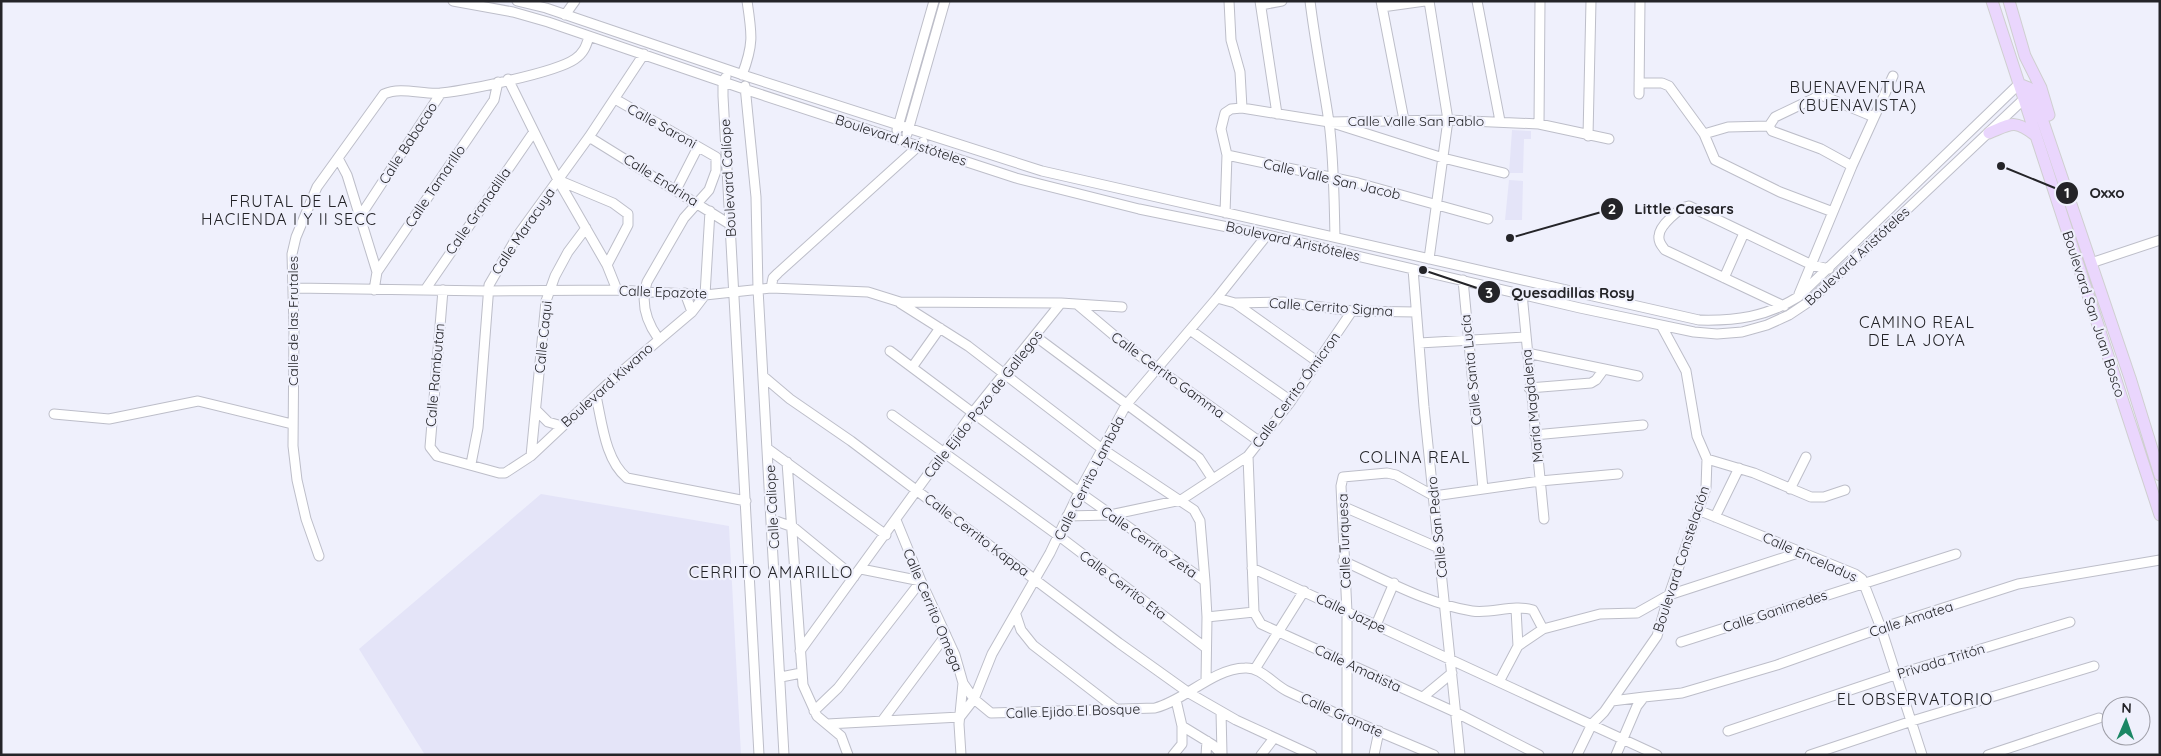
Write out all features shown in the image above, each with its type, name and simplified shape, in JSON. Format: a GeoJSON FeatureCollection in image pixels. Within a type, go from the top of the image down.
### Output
{"type":"FeatureCollection","features":[{"type":"Feature","properties":{"kind":"main road","name":"Boulevard San Juan Bosco"},"geometry":{"type":"LineString","coordinates":[[1992,1],[2024,90],[2035,135],[2160,515]]}},
{"type":"Feature","properties":{"kind":"main road","name":"Boulevard San Juan Bosco"},"geometry":{"type":"LineString","coordinates":[[2009,1],[2025,56],[2041,88],[2066,167],[2071,204]]}},
{"type":"Feature","properties":{"kind":"main road"},"geometry":{"type":"LineString","coordinates":[[2024,90],[2030,79],[2025,56]]}},
{"type":"Feature","properties":{"kind":"main road","name":"Boulevard San Juan Bosco"},"geometry":{"type":"LineString","coordinates":[[2024,90],[2036,101],[2130,378],[2160,476]]}},
{"type":"Feature","properties":{"kind":"main road"},"geometry":{"type":"LineString","coordinates":[[1988,133],[2007,124],[2016,124],[2035,135]]}},
{"type":"Feature","properties":{"kind":"main road"},"geometry":{"type":"LineString","coordinates":[[2109,359],[2110,356],[2115,355],[2122,371],[2130,378]]}},
{"type":"Feature","properties":{"kind":"street","name":"Boulevard Aristóteles"},"geometry":{"type":"LineString","coordinates":[[519,1],[566,15],[742,76],[929,136],[1080,181],[1699,320],[1742,320],[1784,306],[1798,297],[2024,90]]}},
{"type":"Feature","properties":{"kind":"street"},"geometry":{"type":"LineString","coordinates":[[566,15],[575,1]]}},
{"type":"Feature","properties":{"kind":"street"},"geometry":{"type":"LineString","coordinates":[[746,1],[752,33],[751,50],[742,76],[747,90]]}},
{"type":"Feature","properties":{"kind":"street"},"geometry":{"type":"LineString","coordinates":[[894,138],[934,1]]}},
{"type":"Feature","properties":{"kind":"street"},"geometry":{"type":"LineString","coordinates":[[905,141],[945,1]]}},
{"type":"Feature","properties":{"kind":"street"},"geometry":{"type":"LineString","coordinates":[[1229,1],[1231,40],[1240,72],[1242,108]]}},
{"type":"Feature","properties":{"kind":"street"},"geometry":{"type":"LineString","coordinates":[[1277,114],[1260,3],[1282,1]]}},
{"type":"Feature","properties":{"kind":"street"},"geometry":{"type":"LineString","coordinates":[[1310,1],[1315,47],[1329,122],[1334,177],[1335,237],[1332,250]]}},
{"type":"Feature","properties":{"kind":"street"},"geometry":{"type":"LineString","coordinates":[[1404,120],[1381,4],[1425,1]]}},
{"type":"Feature","properties":{"kind":"street"},"geometry":{"type":"LineString","coordinates":[[1429,1],[1448,120],[1429,259]]}},
{"type":"Feature","properties":{"kind":"street"},"geometry":{"type":"LineString","coordinates":[[1477,1],[1500,121]]}},
{"type":"Feature","properties":{"kind":"street"},"geometry":{"type":"LineString","coordinates":[[1539,124],[1540,1]]}},
{"type":"Feature","properties":{"kind":"street"},"geometry":{"type":"LineString","coordinates":[[1588,136],[1591,1]]}},
{"type":"Feature","properties":{"kind":"street"},"geometry":{"type":"LineString","coordinates":[[1639,94],[1640,1]]}},
{"type":"Feature","properties":{"kind":"street","name":"Boulevard Aristóteles"},"geometry":{"type":"LineString","coordinates":[[458,2],[548,22],[747,90],[1016,178],[1086,196],[1694,332],[1736,332],[1754,329],[1789,315],[1818,294],[1988,133],[2024,90]]}},
{"type":"Feature","properties":{"kind":"street","name":"Calle de las Frutales"},"geometry":{"type":"LineString","coordinates":[[319,556],[306,519],[297,480],[292,424],[294,288],[292,254],[296,237],[317,187],[384,94],[395,91],[441,93],[498,82],[554,68],[576,59],[584,51],[589,36]]}},
{"type":"Feature","properties":{"kind":"street","name":"Calle Maracuya"},"geometry":{"type":"LineString","coordinates":[[471,464],[478,428],[488,291],[493,275],[644,54]]}},
{"type":"Feature","properties":{"kind":"street"},"geometry":{"type":"LineString","coordinates":[[681,66],[684,71],[717,84],[724,96]]}},
{"type":"Feature","properties":{"kind":"street"},"geometry":{"type":"LineString","coordinates":[[723,81],[726,77],[742,76]]}},
{"type":"Feature","properties":{"kind":"street"},"geometry":{"type":"LineString","coordinates":[[1798,297],[1852,166],[1893,76]]}},
{"type":"Feature","properties":{"kind":"street"},"geometry":{"type":"LineString","coordinates":[[508,79],[558,180],[607,265],[617,290]]}},
{"type":"Feature","properties":{"kind":"street","name":"Boulevard Calíope"},"geometry":{"type":"LineString","coordinates":[[723,81],[734,291]]}},
{"type":"Feature","properties":{"kind":"street","name":"Calle Tamarillo"},"geometry":{"type":"LineString","coordinates":[[374,290],[377,272],[494,100],[498,82]]}},
{"type":"Feature","properties":{"kind":"street"},"geometry":{"type":"LineString","coordinates":[[1639,83],[1662,83],[1670,86],[1704,134],[1715,160],[1780,192],[1833,212]]}},
{"type":"Feature","properties":{"kind":"street","name":"Boulevard Calíope"},"geometry":{"type":"LineString","coordinates":[[747,90],[756,197],[758,289]]}},
{"type":"Feature","properties":{"kind":"street","name":"Calle Babacao"},"geometry":{"type":"LineString","coordinates":[[359,218],[441,93]]}},
{"type":"Feature","properties":{"kind":"street"},"geometry":{"type":"LineString","coordinates":[[1769,126],[1775,117],[1820,95],[1874,117]]}},
{"type":"Feature","properties":{"kind":"street","name":"Calle Saroni"},"geometry":{"type":"LineString","coordinates":[[615,99],[698,147],[727,160]]}},
{"type":"Feature","properties":{"kind":"street","name":"Calle Valle San Pablo"},"geometry":{"type":"LineString","coordinates":[[1227,155],[1221,129],[1224,113],[1231,109],[1242,108],[1329,122],[1448,120],[1539,124],[1609,139]]}},
{"type":"Feature","properties":{"kind":"street"},"geometry":{"type":"LineString","coordinates":[[1329,122],[1443,158],[1504,173]]}},
{"type":"Feature","properties":{"kind":"street"},"geometry":{"type":"LineString","coordinates":[[1704,134],[1728,127],[1769,126]]}},
{"type":"Feature","properties":{"kind":"street"},"geometry":{"type":"LineString","coordinates":[[1769,126],[1772,131],[1822,149],[1852,166]]}},
{"type":"Feature","properties":{"kind":"street","name":"Calle Granadilla"},"geometry":{"type":"LineString","coordinates":[[425,290],[533,132]]}},
{"type":"Feature","properties":{"kind":"street"},"geometry":{"type":"LineString","coordinates":[[771,288],[773,278],[778,273],[929,136]]}},
{"type":"Feature","properties":{"kind":"street","name":"Calle Endrina"},"geometry":{"type":"LineString","coordinates":[[589,137],[731,225]]}},
{"type":"Feature","properties":{"kind":"street"},"geometry":{"type":"LineString","coordinates":[[676,190],[698,147]]}},
{"type":"Feature","properties":{"kind":"street"},"geometry":{"type":"LineString","coordinates":[[658,338],[648,323],[644,291],[673,237],[696,202],[709,190],[716,171],[713,155]]}},
{"type":"Feature","properties":{"kind":"street"},"geometry":{"type":"LineString","coordinates":[[1225,213],[1227,155]]}},
{"type":"Feature","properties":{"kind":"street","name":"Calle Valle San Jacob"},"geometry":{"type":"LineString","coordinates":[[1227,155],[1334,177],[1488,219]]}},
{"type":"Feature","properties":{"kind":"street"},"geometry":{"type":"LineString","coordinates":[[338,158],[347,175],[377,272]]}},
{"type":"Feature","properties":{"kind":"street"},"geometry":{"type":"LineString","coordinates":[[558,180],[613,203],[628,214],[628,225],[607,265]]}},
{"type":"Feature","properties":{"kind":"street"},"geometry":{"type":"LineString","coordinates":[[1784,306],[1665,250],[1659,240],[1660,232],[1678,209],[1689,206],[1812,265],[1829,269]]}},
{"type":"Feature","properties":{"kind":"street"},"geometry":{"type":"LineString","coordinates":[[705,295],[710,211]]}},
{"type":"Feature","properties":{"kind":"street","name":"Calle Caqui"},"geometry":{"type":"LineString","coordinates":[[531,456],[545,310],[549,291],[568,252],[586,228]]}},
{"type":"Feature","properties":{"kind":"street"},"geometry":{"type":"LineString","coordinates":[[1724,278],[1744,233]]}},
{"type":"Feature","properties":{"kind":"street","name":"Calle Cerrito Lambda"},"geometry":{"type":"LineString","coordinates":[[960,717],[974,699],[992,654],[1016,615],[1059,536],[1078,492],[1126,405],[1217,298],[1266,235]]}},
{"type":"Feature","properties":{"kind":"street"},"geometry":{"type":"LineString","coordinates":[[2091,262],[2160,240]]}},
{"type":"Feature","properties":{"kind":"street","name":"Calle San Pedro"},"geometry":{"type":"LineString","coordinates":[[1413,269],[1460,755]]}},
{"type":"Feature","properties":{"kind":"street","name":"Calle Santa Lucía"},"geometry":{"type":"LineString","coordinates":[[1462,280],[1483,489]]}},
{"type":"Feature","properties":{"kind":"street","name":"Calle Epazote"},"geometry":{"type":"LineString","coordinates":[[294,288],[488,291],[617,290],[705,295],[771,288],[868,292],[900,302],[1061,303],[1122,307]]}},
{"type":"Feature","properties":{"kind":"street","name":"Calle Caliope"},"geometry":{"type":"LineString","coordinates":[[758,289],[773,520],[784,755]]}},
{"type":"Feature","properties":{"kind":"street","name":"Calle Rambutan"},"geometry":{"type":"LineString","coordinates":[[443,290],[429,439],[430,448],[437,456],[471,464]]}},
{"type":"Feature","properties":{"kind":"street","name":"Calle Caliope"},"geometry":{"type":"LineString","coordinates":[[734,291],[759,755]]}},
{"type":"Feature","properties":{"kind":"street"},"geometry":{"type":"LineString","coordinates":[[685,293],[692,312]]}},
{"type":"Feature","properties":{"kind":"street","name":"Boulevard Kiwano"},"geometry":{"type":"LineString","coordinates":[[471,464],[492,472],[506,473],[531,456],[658,338],[692,312],[705,295]]}},
{"type":"Feature","properties":{"kind":"street","name":"María Magdalena"},"geometry":{"type":"LineString","coordinates":[[1526,295],[1525,336],[1544,519]]}},
{"type":"Feature","properties":{"kind":"street"},"geometry":{"type":"LineString","coordinates":[[1580,308],[1587,296]]}},
{"type":"Feature","properties":{"kind":"street","name":"Calle Cerrito Sigma"},"geometry":{"type":"LineString","coordinates":[[1217,298],[1235,303],[1283,302],[1352,311],[1416,312]]}},
{"type":"Feature","properties":{"kind":"street"},"geometry":{"type":"LineString","coordinates":[[900,302],[1003,373],[1101,448],[1194,510],[1200,521],[1205,581],[1207,617],[1206,681]]}},
{"type":"Feature","properties":{"kind":"street","name":"Calle Ejido Pozo de Gallegos"},"geometry":{"type":"LineString","coordinates":[[800,651],[886,535],[974,411],[1061,303]]}},
{"type":"Feature","properties":{"kind":"street"},"geometry":{"type":"LineString","coordinates":[[1235,303],[1318,362]]}},
{"type":"Feature","properties":{"kind":"street","name":"Calle Cerrito Gamma"},"geometry":{"type":"LineString","coordinates":[[1078,304],[1129,348],[1260,442]]}},
{"type":"Feature","properties":{"kind":"street","name":"Calle Cerrito Ómicron"},"geometry":{"type":"LineString","coordinates":[[1067,516],[1110,514],[1181,500],[1248,456],[1291,401],[1352,311]]}},
{"type":"Feature","properties":{"kind":"street"},"geometry":{"type":"LineString","coordinates":[[1662,325],[1686,371],[1697,436],[1707,459],[1763,476],[1790,489],[1818,498],[1845,490]]}},
{"type":"Feature","properties":{"kind":"street"},"geometry":{"type":"LineString","coordinates":[[913,366],[940,328]]}},
{"type":"Feature","properties":{"kind":"street"},"geometry":{"type":"LineString","coordinates":[[1190,330],[1291,401]]}},
{"type":"Feature","properties":{"kind":"street"},"geometry":{"type":"LineString","coordinates":[[1035,336],[1199,458],[1212,478]]}},
{"type":"Feature","properties":{"kind":"street"},"geometry":{"type":"LineString","coordinates":[[1419,344],[1525,336]]}},
{"type":"Feature","properties":{"kind":"street","name":"Calle Cerrito Zeta"},"geometry":{"type":"LineString","coordinates":[[890,351],[974,411],[1078,492],[1205,581]]}},
{"type":"Feature","properties":{"kind":"street"},"geometry":{"type":"LineString","coordinates":[[1527,353],[1638,376]]}},
{"type":"Feature","properties":{"kind":"street"},"geometry":{"type":"LineString","coordinates":[[1530,388],[1591,383],[1600,377],[1604,369]]}},
{"type":"Feature","properties":{"kind":"street","name":"Calle Cerrito Kappa"},"geometry":{"type":"LineString","coordinates":[[764,377],[790,400],[917,490],[1035,580],[1189,692],[1221,712],[1312,755]]}},
{"type":"Feature","properties":{"kind":"street"},"geometry":{"type":"LineString","coordinates":[[596,396],[612,459],[619,471],[627,478],[746,501]]}},
{"type":"Feature","properties":{"kind":"street"},"geometry":{"type":"LineString","coordinates":[[54,414],[116,418],[198,401],[292,424]]}},
{"type":"Feature","properties":{"kind":"street"},"geometry":{"type":"LineString","coordinates":[[536,410],[548,422],[562,426]]}},
{"type":"Feature","properties":{"kind":"street","name":"Calle Cerrito Eta"},"geometry":{"type":"LineString","coordinates":[[892,415],[1059,536],[1206,648]]}},
{"type":"Feature","properties":{"kind":"street"},"geometry":{"type":"LineString","coordinates":[[1534,434],[1643,424]]}},
{"type":"Feature","properties":{"kind":"street"},"geometry":{"type":"LineString","coordinates":[[768,449],[886,535]]}},
{"type":"Feature","properties":{"kind":"street"},"geometry":{"type":"LineString","coordinates":[[1207,617],[1254,612],[1248,456]]}},
{"type":"Feature","properties":{"kind":"street"},"geometry":{"type":"LineString","coordinates":[[1790,489],[1806,457]]}},
{"type":"Feature","properties":{"kind":"street","name":"Boulevard Constelación"},"geometry":{"type":"LineString","coordinates":[[1577,755],[1592,724],[1612,701],[1657,636],[1669,594],[1706,488],[1707,459]]}},
{"type":"Feature","properties":{"kind":"street"},"geometry":{"type":"LineString","coordinates":[[787,462],[803,685],[814,711],[841,736],[849,754]]}},
{"type":"Feature","properties":{"kind":"street"},"geometry":{"type":"LineString","coordinates":[[1715,517],[1738,468]]}},
{"type":"Feature","properties":{"kind":"street","name":"Calle Turquesa"},"geometry":{"type":"LineString","coordinates":[[1348,755],[1347,612],[1343,561],[1342,480],[1343,477],[1361,474],[1387,473],[1396,475],[1434,496]]}},
{"type":"Feature","properties":{"kind":"street"},"geometry":{"type":"LineString","coordinates":[[1434,496],[1540,481],[1618,474]]}},
{"type":"Feature","properties":{"kind":"street"},"geometry":{"type":"LineString","coordinates":[[1342,506],[1439,548]]}},
{"type":"Feature","properties":{"kind":"street","name":"Calle Enceladus"},"geometry":{"type":"LineString","coordinates":[[1698,510],[1855,574],[1864,582],[1922,755]]}},
{"type":"Feature","properties":{"kind":"street"},"geometry":{"type":"LineString","coordinates":[[773,520],[793,528],[854,577]]}},
{"type":"Feature","properties":{"kind":"street","name":"Calle Cerrito Omega"},"geometry":{"type":"LineString","coordinates":[[896,520],[946,635],[963,683],[974,699]]}},
{"type":"Feature","properties":{"kind":"street"},"geometry":{"type":"LineString","coordinates":[[1499,682],[1518,646],[1543,629],[1600,614],[1637,613],[1669,594],[1801,552]]}},
{"type":"Feature","properties":{"kind":"street","name":"Calle Ganimedes"},"geometry":{"type":"LineString","coordinates":[[1681,642],[1956,554]]}},
{"type":"Feature","properties":{"kind":"street","name":"Calle Amatea"},"geometry":{"type":"LineString","coordinates":[[1612,701],[1666,696],[1777,665],[1881,628],[2026,582],[2160,560]]}},
{"type":"Feature","properties":{"kind":"street"},"geometry":{"type":"LineString","coordinates":[[1343,561],[1444,605],[1485,612],[1516,609],[1533,610],[1543,629]]}},
{"type":"Feature","properties":{"kind":"street","name":"Calle Jazpe"},"geometry":{"type":"LineString","coordinates":[[1252,568],[1657,755]]}},
{"type":"Feature","properties":{"kind":"street"},"geometry":{"type":"LineString","coordinates":[[814,711],[838,688],[921,581],[860,569]]}},
{"type":"Feature","properties":{"kind":"street"},"geometry":{"type":"LineString","coordinates":[[1376,625],[1394,583]]}},
{"type":"Feature","properties":{"kind":"street"},"geometry":{"type":"LineString","coordinates":[[1255,669],[1304,591]]}},
{"type":"Feature","properties":{"kind":"street"},"geometry":{"type":"LineString","coordinates":[[1516,609],[1518,646]]}},
{"type":"Feature","properties":{"kind":"street","name":"Calle Amatista"},"geometry":{"type":"LineString","coordinates":[[1254,612],[1261,624],[1455,712],[1539,755]]}},
{"type":"Feature","properties":{"kind":"street"},"geometry":{"type":"LineString","coordinates":[[1016,615],[1021,630],[1033,645],[1116,709]]}},
{"type":"Feature","properties":{"kind":"street","name":"Privada Tritón"},"geometry":{"type":"LineString","coordinates":[[1728,731],[1895,675],[2070,622]]}},
{"type":"Feature","properties":{"kind":"street"},"geometry":{"type":"LineString","coordinates":[[882,720],[946,635]]}},
{"type":"Feature","properties":{"kind":"street"},"geometry":{"type":"LineString","coordinates":[[1810,755],[1912,721],[2094,666]]}},
{"type":"Feature","properties":{"kind":"street","name":"Calle Ejido El Bosque"},"geometry":{"type":"LineString","coordinates":[[974,699],[986,710],[998,713],[1155,708],[1176,700],[1206,681],[1238,669],[1255,669]]}},
{"type":"Feature","properties":{"kind":"street","name":"Calle Granate"},"geometry":{"type":"LineString","coordinates":[[1255,669],[1285,690],[1434,755]]}},
{"type":"Feature","properties":{"kind":"street"},"geometry":{"type":"LineString","coordinates":[[1423,697],[1452,672]]}},
{"type":"Feature","properties":{"kind":"street"},"geometry":{"type":"LineString","coordinates":[[781,677],[802,673]]}},
{"type":"Feature","properties":{"kind":"street"},"geometry":{"type":"LineString","coordinates":[[961,755],[960,717],[963,683]]}},
{"type":"Feature","properties":{"kind":"street"},"geometry":{"type":"LineString","coordinates":[[1616,755],[1637,706],[1644,697]]}},
{"type":"Feature","properties":{"kind":"street"},"geometry":{"type":"LineString","coordinates":[[1176,700],[1182,726],[1182,744],[1176,752]]}},
{"type":"Feature","properties":{"kind":"street"},"geometry":{"type":"LineString","coordinates":[[1221,712],[1222,754]]}},
{"type":"Feature","properties":{"kind":"street"},"geometry":{"type":"LineString","coordinates":[[826,724],[960,717]]}},
{"type":"Feature","properties":{"kind":"street"},"geometry":{"type":"LineString","coordinates":[[1988,755],[2099,718]]}},
{"type":"Feature","properties":{"kind":"street"},"geometry":{"type":"LineString","coordinates":[[1182,726],[1207,741],[1222,754]]}},
{"type":"Feature","properties":{"kind":"street"},"geometry":{"type":"LineString","coordinates":[[1374,755],[1379,731]]}},
{"type":"Feature","properties":{"kind":"street"},"geometry":{"type":"LineString","coordinates":[[1261,755],[1274,738]]}},
{"type":"Feature","properties":{"kind":"street"},"geometry":{"type":"LineString","coordinates":[[1206,755],[1207,741]]}},
{"type":"Feature","properties":{"kind":"shaded area"},"geometry":{"type":"Polygon","coordinates":[[[1512,130],[1531,131],[1531,139],[1524,139],[1523,173],[1509,173],[1512,130]]]}},
{"type":"Feature","properties":{"kind":"shaded area"},"geometry":{"type":"Polygon","coordinates":[[[1509,180],[1523,181],[1522,220],[1505,220],[1509,180]]]}},
{"type":"Feature","properties":{"kind":"shaded area"},"geometry":{"type":"Polygon","coordinates":[[[541,494],[729,526],[741,755],[425,755],[359,649],[541,494]]]}},
{"type":"Feature","properties":{"kind":"place","name":"Oxxo"},"geometry":{"type":"Point","coordinates":[2001,166]}},
{"type":"Feature","properties":{"kind":"place","name":"Little Caesars"},"geometry":{"type":"Point","coordinates":[1510,238]}},
{"type":"Feature","properties":{"kind":"place","name":"Quesadillas Rosy"},"geometry":{"type":"Point","coordinates":[1423,270]}},
{"type":"Feature","properties":{"kind":"district","name":"BUENAVENTURA (BUENAVISTA)"},"geometry":{"type":"Point","coordinates":[1858,96]}},
{"type":"Feature","properties":{"kind":"district","name":"FRUTAL DE LA HACIENDA I Y II SECC"},"geometry":{"type":"Point","coordinates":[289,210]}},
{"type":"Feature","properties":{"kind":"district","name":"CAMINO REAL DE LA JOYA"},"geometry":{"type":"Point","coordinates":[1917,331]}},
{"type":"Feature","properties":{"kind":"district","name":"COLINA REAL"},"geometry":{"type":"Point","coordinates":[1415,457]}},
{"type":"Feature","properties":{"kind":"district","name":"CERRITO AMARILLO"},"geometry":{"type":"Point","coordinates":[771,572]}},
{"type":"Feature","properties":{"kind":"district","name":"EL OBSERVATORIO"},"geometry":{"type":"Point","coordinates":[1915,699]}}]}
